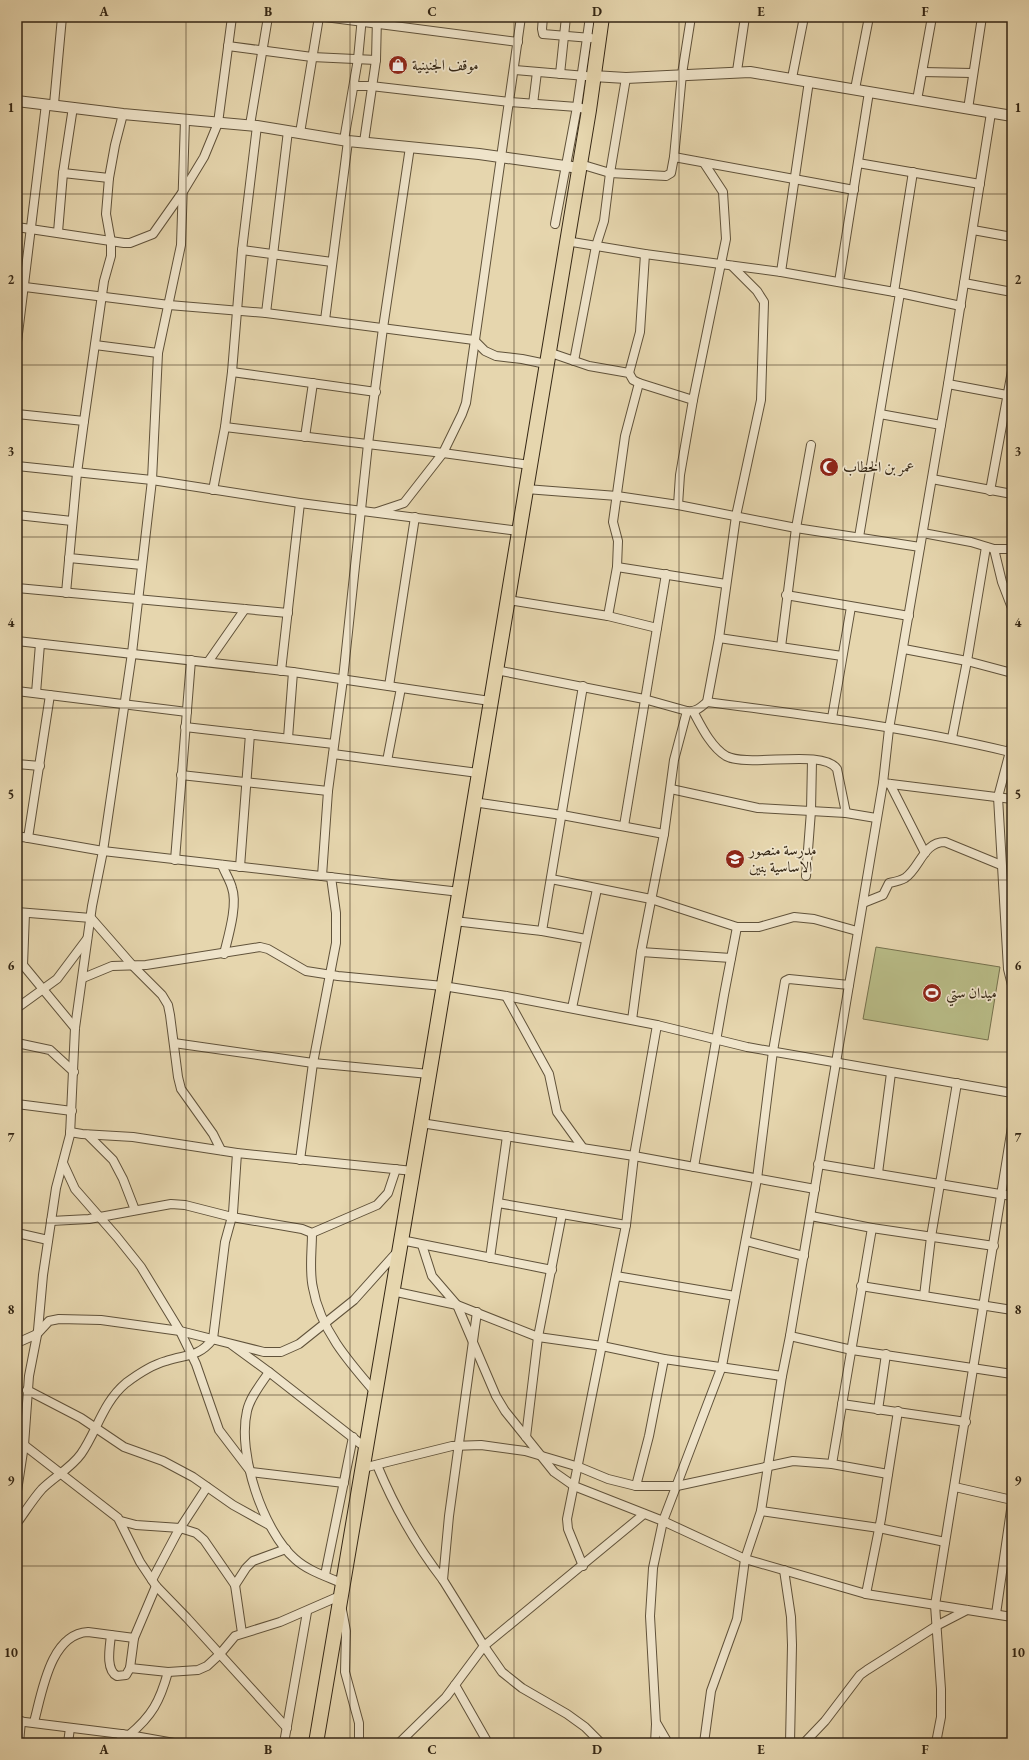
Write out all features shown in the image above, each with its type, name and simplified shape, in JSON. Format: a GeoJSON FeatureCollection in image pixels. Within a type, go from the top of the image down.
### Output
{"type":"FeatureCollection","features":[{"type":"Feature","properties":{"kind":"highway"},"geometry":{"type":"LineString","coordinates":[[316,1743],[460,892],[473,802],[530,465],[566,241],[593,38],[602,17]]}},
{"type":"Feature","properties":{"kind":"street"},"geometry":{"type":"LineString","coordinates":[[17,342],[21,286],[50,104],[62,17]]}},
{"type":"Feature","properties":{"kind":"street"},"geometry":{"type":"LineString","coordinates":[[17,226],[112,242],[130,243],[151,236],[184,190],[204,158],[218,122],[232,17]]}},
{"type":"Feature","properties":{"kind":"street"},"geometry":{"type":"LineString","coordinates":[[213,490],[232,372],[236,309],[253,126],[268,17]]}},
{"type":"Feature","properties":{"kind":"street"},"geometry":{"type":"LineString","coordinates":[[300,134],[320,17]]}},
{"type":"Feature","properties":{"kind":"street"},"geometry":{"type":"LineString","coordinates":[[325,17],[376,20],[518,42]]}},
{"type":"Feature","properties":{"kind":"street"},"geometry":{"type":"LineString","coordinates":[[377,512],[404,502],[443,453],[466,403],[474,340],[515,70],[521,17]]}},
{"type":"Feature","properties":{"kind":"street"},"geometry":{"type":"LineString","coordinates":[[543,17],[543,34],[593,38],[590,17]]}},
{"type":"Feature","properties":{"kind":"street"},"geometry":{"type":"LineString","coordinates":[[560,74],[566,17]]}},
{"type":"Feature","properties":{"kind":"street"},"geometry":{"type":"LineString","coordinates":[[17,101],[123,114],[253,126],[346,140],[575,166],[610,173],[666,176],[671,173],[674,157],[682,74],[691,17]]}},
{"type":"Feature","properties":{"kind":"street"},"geometry":{"type":"LineString","coordinates":[[737,71],[745,17]]}},
{"type":"Feature","properties":{"kind":"street"},"geometry":{"type":"LineString","coordinates":[[792,78],[804,17]]}},
{"type":"Feature","properties":{"kind":"street"},"geometry":{"type":"LineString","coordinates":[[856,89],[869,17]]}},
{"type":"Feature","properties":{"kind":"street"},"geometry":{"type":"LineString","coordinates":[[917,100],[932,17]]}},
{"type":"Feature","properties":{"kind":"street"},"geometry":{"type":"LineString","coordinates":[[968,109],[972,73],[982,17]]}},
{"type":"Feature","properties":{"kind":"street"},"geometry":{"type":"LineString","coordinates":[[325,320],[362,20]]}},
{"type":"Feature","properties":{"kind":"street"},"geometry":{"type":"LineString","coordinates":[[364,142],[376,60],[376,20]]}},
{"type":"Feature","properties":{"kind":"street"},"geometry":{"type":"LineString","coordinates":[[228,46],[312,57],[376,60]]}},
{"type":"Feature","properties":{"kind":"street"},"geometry":{"type":"LineString","coordinates":[[515,70],[626,78],[737,71],[792,78],[1012,116]]}},
{"type":"Feature","properties":{"kind":"street"},"geometry":{"type":"LineString","coordinates":[[533,104],[537,72]]}},
{"type":"Feature","properties":{"kind":"street"},"geometry":{"type":"LineString","coordinates":[[922,72],[972,73]]}},
{"type":"Feature","properties":{"kind":"street"},"geometry":{"type":"LineString","coordinates":[[574,361],[596,246],[605,213],[610,173],[626,78]]}},
{"type":"Feature","properties":{"kind":"street"},"geometry":{"type":"LineString","coordinates":[[781,272],[809,81]]}},
{"type":"Feature","properties":{"kind":"street"},"geometry":{"type":"LineString","coordinates":[[354,86],[371,86],[583,109]]}},
{"type":"Feature","properties":{"kind":"street"},"geometry":{"type":"LineString","coordinates":[[839,282],[869,92]]}},
{"type":"Feature","properties":{"kind":"street"},"geometry":{"type":"LineString","coordinates":[[58,232],[63,173],[73,107]]}},
{"type":"Feature","properties":{"kind":"street"},"geometry":{"type":"LineString","coordinates":[[704,1743],[711,1691],[737,1619],[745,1559],[762,1511],[782,1376],[811,1216],[818,1164],[863,903],[876,818],[886,784],[889,729],[904,649],[961,306],[991,113]]}},
{"type":"Feature","properties":{"kind":"street"},"geometry":{"type":"LineString","coordinates":[[66,593],[77,473],[102,296],[110,262],[112,242],[106,214],[109,178],[123,114]]}},
{"type":"Feature","properties":{"kind":"street"},"geometry":{"type":"LineString","coordinates":[[17,1491],[24,1445],[27,1390],[37,1334],[48,1240],[56,1188],[70,1132],[75,1028],[90,918],[103,851],[132,653],[152,480],[158,353],[181,245],[184,190],[185,120]]}},
{"type":"Feature","properties":{"kind":"street"},"geometry":{"type":"LineString","coordinates":[[266,313],[288,131]]}},
{"type":"Feature","properties":{"kind":"street"},"geometry":{"type":"LineString","coordinates":[[322,876],[328,791],[343,679],[368,444],[376,392],[383,328],[410,147]]}},
{"type":"Feature","properties":{"kind":"street"},"geometry":{"type":"LineString","coordinates":[[674,157],[854,190]]}},
{"type":"Feature","properties":{"kind":"street"},"geometry":{"type":"LineString","coordinates":[[678,505],[680,475],[693,400],[726,239],[723,192],[704,163]]}},
{"type":"Feature","properties":{"kind":"street"},"geometry":{"type":"LineString","coordinates":[[858,163],[980,184]]}},
{"type":"Feature","properties":{"kind":"street"},"geometry":{"type":"LineString","coordinates":[[555,224],[575,166]]}},
{"type":"Feature","properties":{"kind":"street"},"geometry":{"type":"LineString","coordinates":[[859,537],[880,414],[913,172]]}},
{"type":"Feature","properties":{"kind":"street"},"geometry":{"type":"LineString","coordinates":[[63,173],[109,178]]}},
{"type":"Feature","properties":{"kind":"street"},"geometry":{"type":"LineString","coordinates":[[973,230],[1012,237]]}},
{"type":"Feature","properties":{"kind":"street"},"geometry":{"type":"LineString","coordinates":[[566,241],[645,254],[781,272],[897,292],[961,306]]}},
{"type":"Feature","properties":{"kind":"street"},"geometry":{"type":"LineString","coordinates":[[242,250],[332,262]]}},
{"type":"Feature","properties":{"kind":"street"},"geometry":{"type":"LineString","coordinates":[[645,254],[640,332],[629,373],[633,380],[639,383],[693,400]]}},
{"type":"Feature","properties":{"kind":"street"},"geometry":{"type":"LineString","coordinates":[[707,702],[719,638],[736,516],[761,400],[764,311],[761,297],[732,266]]}},
{"type":"Feature","properties":{"kind":"street"},"geometry":{"type":"LineString","coordinates":[[964,283],[1012,292]]}},
{"type":"Feature","properties":{"kind":"street"},"geometry":{"type":"LineString","coordinates":[[21,286],[169,305],[236,309],[474,340],[485,350],[496,356],[522,359],[547,358],[574,361],[588,366],[629,373]]}},
{"type":"Feature","properties":{"kind":"street"},"geometry":{"type":"LineString","coordinates":[[95,345],[158,353]]}},
{"type":"Feature","properties":{"kind":"street"},"geometry":{"type":"LineString","coordinates":[[990,491],[1010,395],[1012,371]]}},
{"type":"Feature","properties":{"kind":"street"},"geometry":{"type":"LineString","coordinates":[[232,372],[376,392]]}},
{"type":"Feature","properties":{"kind":"street"},"geometry":{"type":"LineString","coordinates":[[305,437],[313,383]]}},
{"type":"Feature","properties":{"kind":"street"},"geometry":{"type":"LineString","coordinates":[[608,616],[617,567],[618,541],[613,524],[625,436],[639,383]]}},
{"type":"Feature","properties":{"kind":"street"},"geometry":{"type":"LineString","coordinates":[[948,384],[1010,395]]}},
{"type":"Feature","properties":{"kind":"street"},"geometry":{"type":"LineString","coordinates":[[17,414],[84,421]]}},
{"type":"Feature","properties":{"kind":"street"},"geometry":{"type":"LineString","coordinates":[[880,414],[941,425]]}},
{"type":"Feature","properties":{"kind":"street"},"geometry":{"type":"LineString","coordinates":[[224,427],[530,465]]}},
{"type":"Feature","properties":{"kind":"street"},"geometry":{"type":"LineString","coordinates":[[781,646],[786,595],[796,528],[811,445]]}},
{"type":"Feature","properties":{"kind":"street"},"geometry":{"type":"LineString","coordinates":[[17,466],[152,480],[300,503],[519,531]]}},
{"type":"Feature","properties":{"kind":"street"},"geometry":{"type":"LineString","coordinates":[[932,479],[1012,494]]}},
{"type":"Feature","properties":{"kind":"street"},"geometry":{"type":"LineString","coordinates":[[526,489],[617,496],[678,505],[796,528],[920,547]]}},
{"type":"Feature","properties":{"kind":"street"},"geometry":{"type":"LineString","coordinates":[[280,671],[300,503]]}},
{"type":"Feature","properties":{"kind":"street"},"geometry":{"type":"LineString","coordinates":[[17,515],[72,520]]}},
{"type":"Feature","properties":{"kind":"street"},"geometry":{"type":"LineString","coordinates":[[389,686],[416,517]]}},
{"type":"Feature","properties":{"kind":"street"},"geometry":{"type":"LineString","coordinates":[[923,533],[971,542],[990,548],[1012,549]]}},
{"type":"Feature","properties":{"kind":"street"},"geometry":{"type":"LineString","coordinates":[[990,548],[1012,608]]}},
{"type":"Feature","properties":{"kind":"street"},"geometry":{"type":"LineString","coordinates":[[952,738],[990,548]]}},
{"type":"Feature","properties":{"kind":"street"},"geometry":{"type":"LineString","coordinates":[[69,558],[142,565]]}},
{"type":"Feature","properties":{"kind":"street"},"geometry":{"type":"LineString","coordinates":[[617,567],[726,584]]}},
{"type":"Feature","properties":{"kind":"street"},"geometry":{"type":"LineString","coordinates":[[624,826],[666,574]]}},
{"type":"Feature","properties":{"kind":"street"},"geometry":{"type":"LineString","coordinates":[[17,588],[288,613]]}},
{"type":"Feature","properties":{"kind":"street"},"geometry":{"type":"LineString","coordinates":[[786,595],[909,616]]}},
{"type":"Feature","properties":{"kind":"street"},"geometry":{"type":"LineString","coordinates":[[508,600],[608,616],[656,628]]}},
{"type":"Feature","properties":{"kind":"street"},"geometry":{"type":"LineString","coordinates":[[832,718],[851,607]]}},
{"type":"Feature","properties":{"kind":"street"},"geometry":{"type":"LineString","coordinates":[[208,662],[245,609]]}},
{"type":"Feature","properties":{"kind":"street"},"geometry":{"type":"LineString","coordinates":[[719,638],[842,656]]}},
{"type":"Feature","properties":{"kind":"street"},"geometry":{"type":"LineString","coordinates":[[17,641],[293,672],[490,701]]}},
{"type":"Feature","properties":{"kind":"street"},"geometry":{"type":"LineString","coordinates":[[36,693],[40,644]]}},
{"type":"Feature","properties":{"kind":"street"},"geometry":{"type":"LineString","coordinates":[[904,649],[967,661],[1012,673]]}},
{"type":"Feature","properties":{"kind":"street"},"geometry":{"type":"LineString","coordinates":[[175,860],[191,660]]}},
{"type":"Feature","properties":{"kind":"street"},"geometry":{"type":"LineString","coordinates":[[496,670],[583,686],[644,699],[690,711],[720,752],[727,756],[752,759],[812,760],[832,764],[836,767],[846,813]]}},
{"type":"Feature","properties":{"kind":"street"},"geometry":{"type":"LineString","coordinates":[[288,738],[293,672]]}},
{"type":"Feature","properties":{"kind":"street"},"geometry":{"type":"LineString","coordinates":[[542,931],[583,686]]}},
{"type":"Feature","properties":{"kind":"street"},"geometry":{"type":"LineString","coordinates":[[387,761],[401,688]]}},
{"type":"Feature","properties":{"kind":"street"},"geometry":{"type":"LineString","coordinates":[[17,691],[187,712]]}},
{"type":"Feature","properties":{"kind":"street"},"geometry":{"type":"LineString","coordinates":[[28,838],[50,695]]}},
{"type":"Feature","properties":{"kind":"street"},"geometry":{"type":"LineString","coordinates":[[632,1020],[641,952],[664,834],[676,746],[690,711],[707,702],[832,718],[889,729],[1011,748],[998,797],[1008,969],[1012,985]]}},
{"type":"Feature","properties":{"kind":"street"},"geometry":{"type":"LineString","coordinates":[[185,727],[334,744]]}},
{"type":"Feature","properties":{"kind":"street"},"geometry":{"type":"LineString","coordinates":[[240,867],[250,734]]}},
{"type":"Feature","properties":{"kind":"street"},"geometry":{"type":"LineString","coordinates":[[333,754],[478,773]]}},
{"type":"Feature","properties":{"kind":"street"},"geometry":{"type":"LineString","coordinates":[[806,876],[811,811],[812,760]]}},
{"type":"Feature","properties":{"kind":"street"},"geometry":{"type":"LineString","coordinates":[[17,764],[40,766]]}},
{"type":"Feature","properties":{"kind":"street"},"geometry":{"type":"LineString","coordinates":[[181,775],[328,791]]}},
{"type":"Feature","properties":{"kind":"street"},"geometry":{"type":"LineString","coordinates":[[886,784],[1012,799]]}},
{"type":"Feature","properties":{"kind":"street"},"geometry":{"type":"LineString","coordinates":[[886,784],[925,853]]}},
{"type":"Feature","properties":{"kind":"street"},"geometry":{"type":"LineString","coordinates":[[671,789],[758,808],[846,813],[876,818]]}},
{"type":"Feature","properties":{"kind":"street"},"geometry":{"type":"LineString","coordinates":[[473,802],[562,815],[664,834]]}},
{"type":"Feature","properties":{"kind":"street"},"geometry":{"type":"LineString","coordinates":[[17,836],[103,851],[460,892]]}},
{"type":"Feature","properties":{"kind":"street"},"geometry":{"type":"LineString","coordinates":[[863,903],[883,895],[889,883],[906,877],[933,844],[945,842],[1001,865]]}},
{"type":"Feature","properties":{"kind":"street"},"geometry":{"type":"LineString","coordinates":[[222,865],[233,894],[232,917],[224,954]]}},
{"type":"Feature","properties":{"kind":"street"},"geometry":{"type":"LineString","coordinates":[[300,1160],[313,1063],[335,948],[337,927],[331,877]]}},
{"type":"Feature","properties":{"kind":"street"},"geometry":{"type":"LineString","coordinates":[[551,879],[651,899],[737,928],[759,927],[794,917],[814,919],[857,931]]}},
{"type":"Feature","properties":{"kind":"street"},"geometry":{"type":"LineString","coordinates":[[572,1008],[597,889]]}},
{"type":"Feature","properties":{"kind":"street"},"geometry":{"type":"LineString","coordinates":[[75,1028],[44,989],[26,971],[23,965],[21,912],[90,918],[133,966],[166,999],[181,1089],[213,1134],[221,1150]]}},
{"type":"Feature","properties":{"kind":"street"},"geometry":{"type":"LineString","coordinates":[[454,921],[542,931],[586,939]]}},
{"type":"Feature","properties":{"kind":"street"},"geometry":{"type":"LineString","coordinates":[[694,1167],[737,928]]}},
{"type":"Feature","properties":{"kind":"street"},"geometry":{"type":"LineString","coordinates":[[17,1008],[57,979],[88,939]]}},
{"type":"Feature","properties":{"kind":"street"},"geometry":{"type":"LineString","coordinates":[[83,978],[112,966],[133,966],[224,954],[249,948],[268,949],[306,971],[330,975],[443,986],[506,996],[657,1025],[716,1040],[773,1051],[891,1073],[1012,1093]]}},
{"type":"Feature","properties":{"kind":"street"},"geometry":{"type":"LineString","coordinates":[[641,952],[731,958]]}},
{"type":"Feature","properties":{"kind":"street"},"geometry":{"type":"LineString","coordinates":[[655,1743],[656,1724],[652,1668],[650,1591],[653,1568],[663,1521],[722,1366],[757,1179],[773,1051],[786,980],[849,985]]}},
{"type":"Feature","properties":{"kind":"street"},"geometry":{"type":"LineString","coordinates":[[506,996],[549,1074],[557,1112],[582,1148]]}},
{"type":"Feature","properties":{"kind":"street"},"geometry":{"type":"LineString","coordinates":[[583,1566],[568,1529],[567,1519],[579,1466],[626,1225],[634,1156],[657,1025]]}},
{"type":"Feature","properties":{"kind":"street"},"geometry":{"type":"LineString","coordinates":[[17,1043],[50,1050],[74,1072]]}},
{"type":"Feature","properties":{"kind":"street"},"geometry":{"type":"LineString","coordinates":[[174,1043],[313,1063],[429,1074]]}},
{"type":"Feature","properties":{"kind":"street"},"geometry":{"type":"LineString","coordinates":[[878,1172],[891,1073]]}},
{"type":"Feature","properties":{"kind":"street"},"geometry":{"type":"LineString","coordinates":[[924,1296],[931,1237],[957,1083]]}},
{"type":"Feature","properties":{"kind":"street"},"geometry":{"type":"LineString","coordinates":[[17,1104],[72,1111]]}},
{"type":"Feature","properties":{"kind":"street"},"geometry":{"type":"LineString","coordinates":[[421,1123],[634,1156],[815,1189]]}},
{"type":"Feature","properties":{"kind":"street"},"geometry":{"type":"LineString","coordinates":[[939,1742],[941,1710],[938,1625],[935,1605],[966,1422],[1012,1127]]}},
{"type":"Feature","properties":{"kind":"street"},"geometry":{"type":"LineString","coordinates":[[70,1132],[133,1137],[300,1160],[412,1171]]}},
{"type":"Feature","properties":{"kind":"street"},"geometry":{"type":"LineString","coordinates":[[88,1134],[112,1160],[123,1179],[135,1210]]}},
{"type":"Feature","properties":{"kind":"street"},"geometry":{"type":"LineString","coordinates":[[490,1258],[507,1136]]}},
{"type":"Feature","properties":{"kind":"street"},"geometry":{"type":"LineString","coordinates":[[17,1523],[40,1491],[80,1455],[95,1427],[116,1394],[137,1375],[166,1361],[192,1356],[205,1348],[213,1338],[225,1242],[232,1217],[238,1152]]}},
{"type":"Feature","properties":{"kind":"street"},"geometry":{"type":"LineString","coordinates":[[63,1162],[73,1187],[141,1267],[180,1331],[207,1394],[219,1430],[251,1472],[344,1483]]}},
{"type":"Feature","properties":{"kind":"street"},"geometry":{"type":"LineString","coordinates":[[818,1164],[878,1172],[1012,1196]]}},
{"type":"Feature","properties":{"kind":"street"},"geometry":{"type":"LineString","coordinates":[[51,1221],[99,1218],[135,1210],[177,1205],[232,1217],[302,1229],[312,1233],[377,1205],[388,1193],[396,1169]]}},
{"type":"Feature","properties":{"kind":"street"},"geometry":{"type":"LineString","coordinates":[[498,1203],[626,1225]]}},
{"type":"Feature","properties":{"kind":"street"},"geometry":{"type":"LineString","coordinates":[[526,1437],[538,1337],[562,1214]]}},
{"type":"Feature","properties":{"kind":"street"},"geometry":{"type":"LineString","coordinates":[[811,1216],[872,1228],[994,1246]]}},
{"type":"Feature","properties":{"kind":"street"},"geometry":{"type":"LineString","coordinates":[[832,1464],[872,1228]]}},
{"type":"Feature","properties":{"kind":"street"},"geometry":{"type":"LineString","coordinates":[[17,1233],[48,1240]]}},
{"type":"Feature","properties":{"kind":"street"},"geometry":{"type":"LineString","coordinates":[[312,1233],[313,1289],[325,1323],[345,1357],[375,1392]]}},
{"type":"Feature","properties":{"kind":"street"},"geometry":{"type":"LineString","coordinates":[[746,1241],[804,1256]]}},
{"type":"Feature","properties":{"kind":"street"},"geometry":{"type":"LineString","coordinates":[[17,1343],[37,1334],[49,1321],[59,1319],[101,1320],[180,1331],[213,1338],[264,1352],[275,1353],[299,1344],[366,1288],[400,1245],[422,1245],[552,1270]]}},
{"type":"Feature","properties":{"kind":"street"},"geometry":{"type":"LineString","coordinates":[[422,1245],[432,1276],[457,1304],[473,1345],[499,1401],[540,1456],[556,1474],[574,1486],[663,1521],[745,1559],[866,1594],[1012,1617]]}},
{"type":"Feature","properties":{"kind":"street"},"geometry":{"type":"LineString","coordinates":[[616,1276],[735,1296]]}},
{"type":"Feature","properties":{"kind":"street"},"geometry":{"type":"LineString","coordinates":[[861,1286],[1012,1310]]}},
{"type":"Feature","properties":{"kind":"street"},"geometry":{"type":"LineString","coordinates":[[392,1291],[457,1304],[538,1337],[602,1346],[664,1359],[722,1366],[782,1376]]}},
{"type":"Feature","properties":{"kind":"street"},"geometry":{"type":"LineString","coordinates":[[443,1580],[449,1516],[460,1445],[477,1312]]}},
{"type":"Feature","properties":{"kind":"street"},"geometry":{"type":"LineString","coordinates":[[790,1336],[852,1350],[974,1367],[1012,1374]]}},
{"type":"Feature","properties":{"kind":"street"},"geometry":{"type":"LineString","coordinates":[[226,1342],[269,1372],[366,1448]]}},
{"type":"Feature","properties":{"kind":"street"},"geometry":{"type":"LineString","coordinates":[[878,1410],[886,1354]]}},
{"type":"Feature","properties":{"kind":"street"},"geometry":{"type":"LineString","coordinates":[[636,1486],[649,1436],[664,1359]]}},
{"type":"Feature","properties":{"kind":"street"},"geometry":{"type":"LineString","coordinates":[[269,1372],[250,1401],[246,1416],[246,1448],[251,1472],[269,1525],[286,1549],[292,1557],[303,1565],[325,1575],[342,1594],[346,1631],[346,1672],[359,1723],[359,1743]]}},
{"type":"Feature","properties":{"kind":"street"},"geometry":{"type":"LineString","coordinates":[[27,1390],[95,1427],[124,1447],[163,1462],[193,1477],[233,1505],[269,1525]]}},
{"type":"Feature","properties":{"kind":"street"},"geometry":{"type":"LineString","coordinates":[[842,1404],[966,1422]]}},
{"type":"Feature","properties":{"kind":"street"},"geometry":{"type":"LineString","coordinates":[[866,1594],[879,1528],[898,1411]]}},
{"type":"Feature","properties":{"kind":"street"},"geometry":{"type":"LineString","coordinates":[[325,1575],[353,1437]]}},
{"type":"Feature","properties":{"kind":"street"},"geometry":{"type":"LineString","coordinates":[[17,1438],[60,1474],[95,1499],[121,1521],[140,1562],[154,1583],[287,1728]]}},
{"type":"Feature","properties":{"kind":"street"},"geometry":{"type":"LineString","coordinates":[[363,1468],[460,1445],[495,1445],[526,1451],[579,1466],[608,1479],[636,1486],[677,1486],[798,1461],[832,1464],[888,1474]]}},
{"type":"Feature","properties":{"kind":"street"},"geometry":{"type":"LineString","coordinates":[[377,1465],[391,1498],[423,1553],[443,1580],[484,1646],[510,1680],[567,1714],[585,1727],[601,1743]]}},
{"type":"Feature","properties":{"kind":"street"},"geometry":{"type":"LineString","coordinates":[[111,1635],[109,1660],[114,1676],[126,1674],[130,1668],[134,1638],[154,1583],[180,1528],[207,1487]]}},
{"type":"Feature","properties":{"kind":"street"},"geometry":{"type":"LineString","coordinates":[[955,1487],[1012,1501],[996,1614]]}},
{"type":"Feature","properties":{"kind":"street"},"geometry":{"type":"LineString","coordinates":[[762,1511],[879,1528],[945,1542]]}},
{"type":"Feature","properties":{"kind":"street"},"geometry":{"type":"LineString","coordinates":[[399,1743],[446,1696],[484,1646],[583,1566],[644,1514]]}},
{"type":"Feature","properties":{"kind":"street"},"geometry":{"type":"LineString","coordinates":[[121,1521],[136,1525],[180,1528],[196,1533],[204,1540],[235,1585],[242,1633]]}},
{"type":"Feature","properties":{"kind":"street"},"geometry":{"type":"LineString","coordinates":[[235,1585],[246,1568],[254,1561],[286,1549]]}},
{"type":"Feature","properties":{"kind":"street"},"geometry":{"type":"LineString","coordinates":[[784,1570],[791,1617],[792,1645],[790,1743]]}},
{"type":"Feature","properties":{"kind":"street"},"geometry":{"type":"LineString","coordinates":[[130,1668],[168,1672],[198,1670],[207,1666],[220,1654],[235,1636],[306,1612],[342,1594]]}},
{"type":"Feature","properties":{"kind":"street"},"geometry":{"type":"LineString","coordinates":[[804,1743],[825,1721],[860,1675],[938,1625],[967,1610]]}},
{"type":"Feature","properties":{"kind":"street"},"geometry":{"type":"LineString","coordinates":[[284,1743],[306,1612]]}},
{"type":"Feature","properties":{"kind":"street"},"geometry":{"type":"LineString","coordinates":[[34,1722],[44,1686],[56,1652],[71,1636],[80,1632],[134,1638]]}},
{"type":"Feature","properties":{"kind":"street"},"geometry":{"type":"LineString","coordinates":[[120,1743],[125,1734],[142,1724],[154,1709],[168,1672]]}},
{"type":"Feature","properties":{"kind":"street"},"geometry":{"type":"LineString","coordinates":[[455,1685],[488,1743]]}},
{"type":"Feature","properties":{"kind":"street"},"geometry":{"type":"LineString","coordinates":[[19,1743],[19,1721],[125,1734],[174,1743]]}},
{"type":"Feature","properties":{"kind":"street"},"geometry":{"type":"LineString","coordinates":[[656,1724],[668,1743]]}},
{"type":"Feature","properties":{"kind":"street"},"geometry":{"type":"LineString","coordinates":[[68,1743],[70,1728]]}},
{"type":"Feature","properties":{"kind":"green space","name":"ميدان ستي"},"geometry":{"type":"Polygon","coordinates":[[[876,947],[1000,967],[988,1040],[863,1019],[876,947]]]}},
{"type":"Feature","properties":{"kind":"place","name":"موقف الجنينية"},"geometry":{"type":"Point","coordinates":[398,65]}},
{"type":"Feature","properties":{"kind":"place","name":"عمر بن الخطاب"},"geometry":{"type":"Point","coordinates":[829,467]}},
{"type":"Feature","properties":{"kind":"place","name":"مدرسة منصور الاساسية بنين"},"geometry":{"type":"Point","coordinates":[735,859]}},
{"type":"Feature","properties":{"kind":"place","name":"ميدان ستي"},"geometry":{"type":"Point","coordinates":[932,993]}}]}
